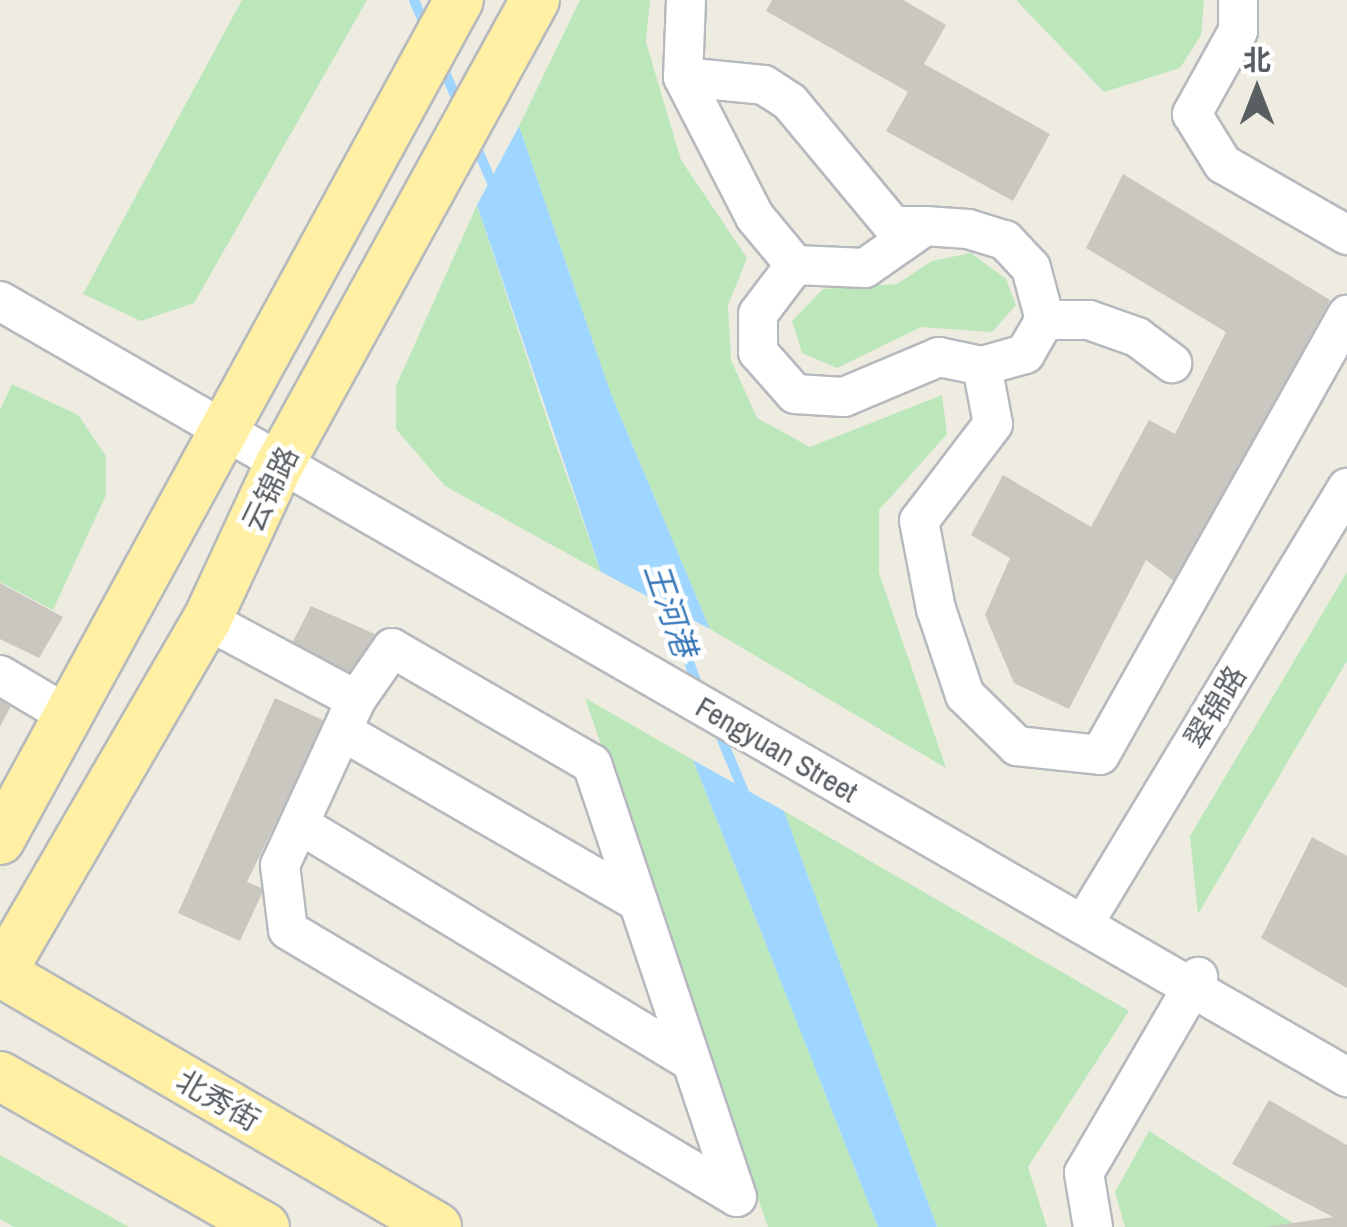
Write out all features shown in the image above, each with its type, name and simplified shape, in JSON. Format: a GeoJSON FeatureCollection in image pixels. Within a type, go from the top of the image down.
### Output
{"type":"FeatureCollection","features":[{"type":"Feature","properties":{"kind":"main road"},"geometry":{"type":"LineString","coordinates":[[0,840],[221,428],[459,0]]}},
{"type":"Feature","properties":{"kind":"main road","name":"云锦路"},"geometry":{"type":"LineString","coordinates":[[0,974],[207,620],[278,467],[536,0]]}},
{"type":"Feature","properties":{"kind":"main road","name":"北秀街"},"geometry":{"type":"LineString","coordinates":[[0,974],[437,1227]]}},
{"type":"Feature","properties":{"kind":"main road"},"geometry":{"type":"LineString","coordinates":[[0,1076],[265,1227]]}},
{"type":"Feature","properties":{"kind":"street"},"geometry":{"type":"LineString","coordinates":[[686,0],[683,76],[756,217],[795,265],[864,268],[925,226]]}},
{"type":"Feature","properties":{"kind":"street"},"geometry":{"type":"LineString","coordinates":[[1238,0],[1238,31],[1192,114],[1223,164],[1347,235]]}},
{"type":"Feature","properties":{"kind":"street"},"geometry":{"type":"LineString","coordinates":[[683,76],[764,85],[802,116],[894,226],[925,226],[1005,240],[1031,268],[1046,320],[1025,354],[982,366],[939,358],[844,397],[795,394],[758,352],[758,314],[795,265]]}},
{"type":"Feature","properties":{"kind":"street","name":"Fengyuan Street"},"geometry":{"type":"LineString","coordinates":[[0,301],[221,428],[278,467],[1083,925],[1195,982],[1347,1077]]}},
{"type":"Feature","properties":{"kind":"street"},"geometry":{"type":"LineString","coordinates":[[982,366],[993,424],[919,521],[936,609],[965,695],[1017,746],[1100,755],[1347,315]]}},
{"type":"Feature","properties":{"kind":"street"},"geometry":{"type":"LineString","coordinates":[[1046,320],[1089,320],[1138,337],[1172,363]]}},
{"type":"Feature","properties":{"kind":"street","name":"翠锦路"},"geometry":{"type":"LineString","coordinates":[[1083,925],[1347,488]]}},
{"type":"Feature","properties":{"kind":"street"},"geometry":{"type":"LineString","coordinates":[[207,620],[638,902]]}},
{"type":"Feature","properties":{"kind":"street"},"geometry":{"type":"LineString","coordinates":[[392,648],[592,764],[737,1197],[288,930],[280,866],[349,715],[392,648]]}},
{"type":"Feature","properties":{"kind":"street"},"geometry":{"type":"LineString","coordinates":[[0,675],[67,715]]}},
{"type":"Feature","properties":{"kind":"street"},"geometry":{"type":"LineString","coordinates":[[299,824],[691,1060]]}},
{"type":"Feature","properties":{"kind":"street"},"geometry":{"type":"LineString","coordinates":[[1093,1227],[1084,1173],[1195,982]]}},
{"type":"Feature","properties":{"kind":"green space"},"geometry":{"type":"Polygon","coordinates":[[[242,0],[367,0],[194,303],[141,321],[83,294],[242,0]]]}},
{"type":"Feature","properties":{"kind":"green space"},"geometry":{"type":"Polygon","coordinates":[[[580,0],[650,0],[646,42],[681,160],[747,258],[728,305],[731,360],[757,418],[810,447],[942,395],[947,434],[879,510],[879,573],[946,768],[710,629],[611,394],[519,126],[580,0]]]}},
{"type":"Feature","properties":{"kind":"green space"},"geometry":{"type":"Polygon","coordinates":[[[1016,0],[1204,0],[1201,35],[1180,68],[1104,92],[1016,0]]]}},
{"type":"Feature","properties":{"kind":"green space"},"geometry":{"type":"Polygon","coordinates":[[[477,205],[601,572],[445,486],[396,429],[396,386],[477,205]]]}},
{"type":"Feature","properties":{"kind":"green space"},"geometry":{"type":"Polygon","coordinates":[[[971,253],[1006,279],[1016,305],[992,332],[921,327],[837,368],[802,353],[792,321],[823,289],[897,284],[932,261],[971,253]]]}},
{"type":"Feature","properties":{"kind":"green space"},"geometry":{"type":"Polygon","coordinates":[[[12,384],[78,415],[106,456],[106,495],[53,610],[0,582],[0,410],[12,384]]]}},
{"type":"Feature","properties":{"kind":"green space"},"geometry":{"type":"Polygon","coordinates":[[[1347,572],[1347,661],[1198,914],[1190,836],[1347,572]]]}},
{"type":"Feature","properties":{"kind":"green space"},"geometry":{"type":"Polygon","coordinates":[[[585,698],[693,760],[878,1227],[768,1227],[585,698]]]}},
{"type":"Feature","properties":{"kind":"green space"},"geometry":{"type":"Polygon","coordinates":[[[784,811],[1129,1011],[1028,1167],[1047,1227],[937,1227],[784,811]]]}},
{"type":"Feature","properties":{"kind":"green space"},"geometry":{"type":"Polygon","coordinates":[[[1149,1131],[1299,1227],[1125,1227],[1115,1192],[1149,1131]]]}},
{"type":"Feature","properties":{"kind":"green space"},"geometry":{"type":"Polygon","coordinates":[[[0,1155],[129,1227],[14,1227],[0,1219],[0,1155]]]}},
{"type":"Feature","properties":{"kind":"water"},"geometry":{"type":"Polygon","coordinates":[[[519,126],[611,394],[710,629],[601,572],[477,205],[519,126]]]}},
{"type":"Feature","properties":{"kind":"water"},"geometry":{"type":"Polygon","coordinates":[[[693,760],[784,811],[937,1227],[878,1227],[693,760]]]}},
{"type":"Feature","properties":{"kind":"building"},"geometry":{"type":"Polygon","coordinates":[[[772,0],[903,0],[946,25],[924,64],[1050,134],[1013,201],[886,131],[908,92],[766,11],[772,0]]]}},
{"type":"Feature","properties":{"kind":"building"},"geometry":{"type":"Polygon","coordinates":[[[1123,174],[1330,300],[1181,586],[1146,560],[1069,709],[1014,683],[985,615],[1010,558],[971,535],[1003,475],[1091,527],[1149,420],[1175,434],[1226,332],[1086,248],[1123,174]]]}},
{"type":"Feature","properties":{"kind":"building"},"geometry":{"type":"Polygon","coordinates":[[[0,583],[63,617],[39,658],[0,639],[0,583]]]}},
{"type":"Feature","properties":{"kind":"building"},"geometry":{"type":"Polygon","coordinates":[[[311,606],[375,634],[354,676],[292,643],[311,606]]]}},
{"type":"Feature","properties":{"kind":"building"},"geometry":{"type":"Polygon","coordinates":[[[275,698],[325,721],[247,882],[264,889],[240,941],[178,913],[275,698]]]}},
{"type":"Feature","properties":{"kind":"building"},"geometry":{"type":"Polygon","coordinates":[[[0,700],[11,706],[0,727],[0,700]]]}},
{"type":"Feature","properties":{"kind":"building"},"geometry":{"type":"Polygon","coordinates":[[[1312,837],[1347,856],[1347,988],[1261,938],[1312,837]]]}},
{"type":"Feature","properties":{"kind":"building"},"geometry":{"type":"Polygon","coordinates":[[[1269,1100],[1347,1145],[1347,1227],[1266,1227],[1333,1217],[1232,1164],[1269,1100]]]}},
{"type":"Feature","properties":{"kind":"waterway","name":"王河港"},"geometry":{"type":"LineString","coordinates":[[414,0],[427,31]]}},
{"type":"Feature","properties":{"kind":"waterway","name":"王河港"},"geometry":{"type":"LineString","coordinates":[[442,65],[459,105]]}},
{"type":"Feature","properties":{"kind":"waterway","name":"王河港"},"geometry":{"type":"LineString","coordinates":[[473,139],[496,192]]}},
{"type":"Feature","properties":{"kind":"waterway","name":"王河港"},"geometry":{"type":"LineString","coordinates":[[664,595],[700,692]]}},
{"type":"Feature","properties":{"kind":"waterway","name":"王河港"},"geometry":{"type":"LineString","coordinates":[[718,730],[746,797]]}}]}
